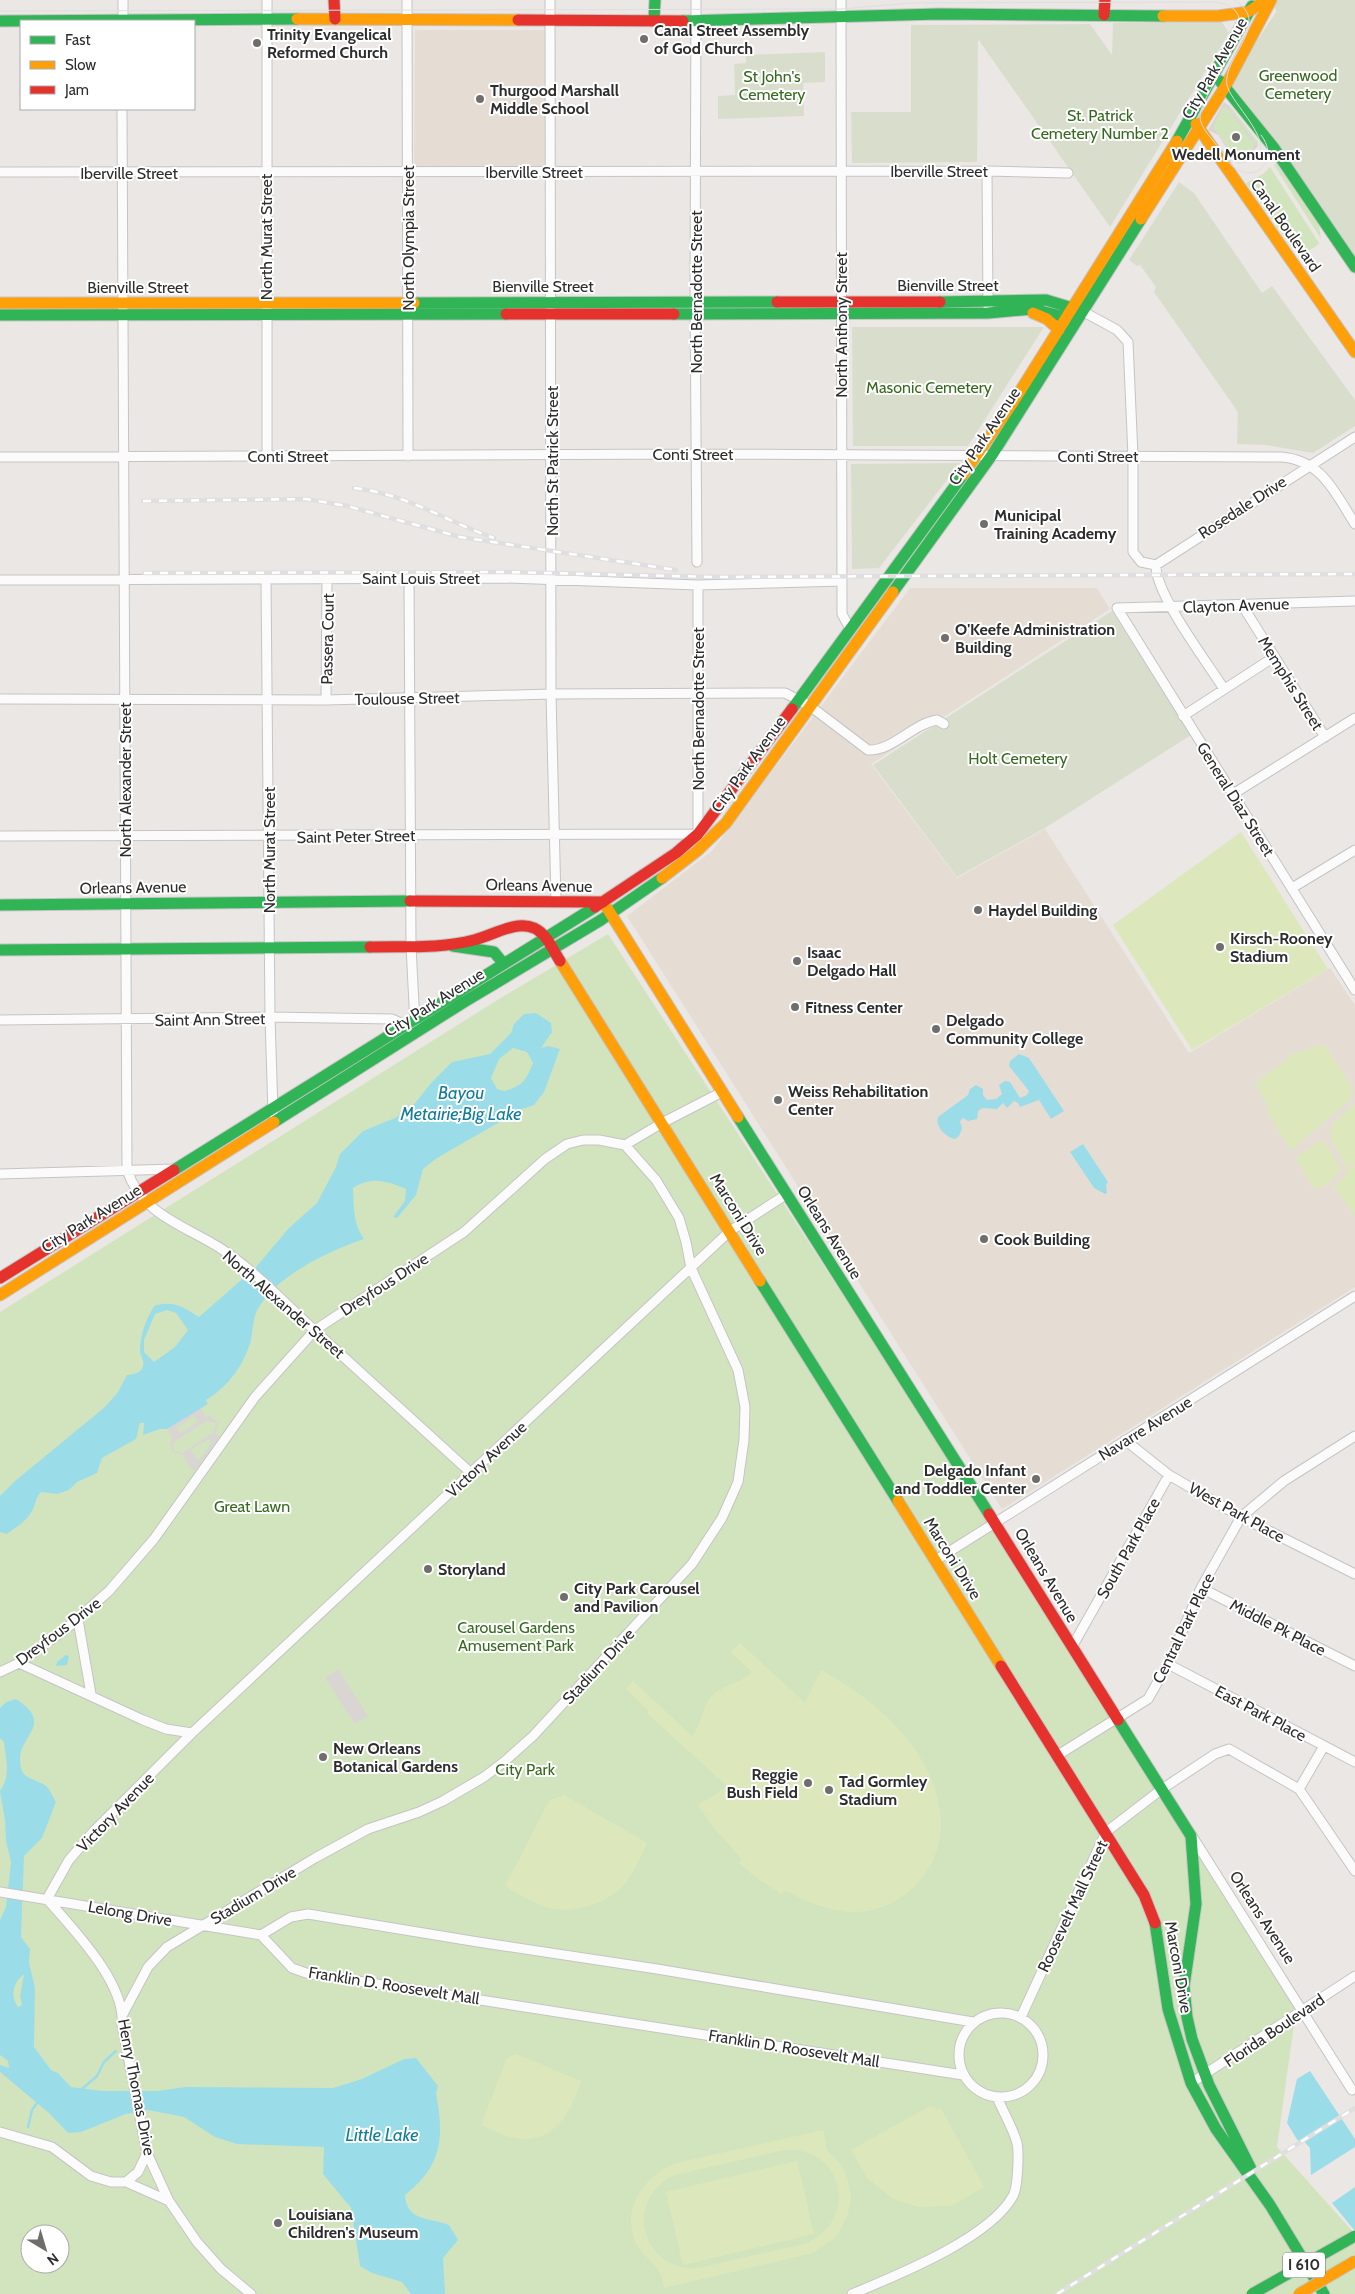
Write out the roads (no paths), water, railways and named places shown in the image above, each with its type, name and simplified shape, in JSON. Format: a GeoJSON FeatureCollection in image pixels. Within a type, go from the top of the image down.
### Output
{"type":"FeatureCollection","features":[{"type":"Feature","properties":{"kind":"main road"},"geometry":{"type":"LineString","coordinates":[[334,0],[335,19]]}},
{"type":"Feature","properties":{"kind":"main road"},"geometry":{"type":"LineString","coordinates":[[654,20],[655,0]]}},
{"type":"Feature","properties":{"kind":"main road"},"geometry":{"type":"LineString","coordinates":[[1104,0],[1104,15]]}},
{"type":"Feature","properties":{"kind":"main road"},"geometry":{"type":"LineString","coordinates":[[123,20],[696,21],[840,19],[939,14],[1218,16],[1266,0]]}},
{"type":"Feature","properties":{"kind":"main road","name":"City Park Avenue"},"geometry":{"type":"LineString","coordinates":[[0,1295],[417,1032],[611,914],[686,860],[726,823],[992,455],[1225,87],[1271,0]]}},
{"type":"Feature","properties":{"kind":"main road"},"geometry":{"type":"LineString","coordinates":[[1250,6],[1252,35]]}},
{"type":"Feature","properties":{"kind":"main road","name":"City Park Avenue"},"geometry":{"type":"LineString","coordinates":[[0,1278],[138,1194],[598,905],[676,853],[698,834],[977,456],[1059,330],[1192,116],[1215,76],[1250,6]]}},
{"type":"Feature","properties":{"kind":"main road"},"geometry":{"type":"LineString","coordinates":[[1218,16],[1230,21],[1234,26],[1235,37]]}},
{"type":"Feature","properties":{"kind":"main road"},"geometry":{"type":"LineString","coordinates":[[0,21],[20,21]]}},
{"type":"Feature","properties":{"kind":"main road","name":"Canal Boulevard"},"geometry":{"type":"LineString","coordinates":[[1215,76],[1271,146],[1355,267]]}},
{"type":"Feature","properties":{"kind":"main road","name":"Canal Boulevard"},"geometry":{"type":"LineString","coordinates":[[1192,116],[1198,130],[1355,352]]}},
{"type":"Feature","properties":{"kind":"main road","name":"Bienville Street"},"geometry":{"type":"LineString","coordinates":[[988,308],[1046,300],[1084,312]]}},
{"type":"Feature","properties":{"kind":"main road","name":"Bienville Street"},"geometry":{"type":"LineString","coordinates":[[0,303],[122,303],[266,309]]}},
{"type":"Feature","properties":{"kind":"main road","name":"Bienville Street"},"geometry":{"type":"LineString","coordinates":[[0,315],[122,315],[266,309],[840,307],[1041,310],[1066,318]]}},
{"type":"Feature","properties":{"kind":"main road","name":"Bienville Street"},"geometry":{"type":"LineString","coordinates":[[1014,309],[1041,316],[1059,330]]}},
{"type":"Feature","properties":{"kind":"main road"},"geometry":{"type":"LineString","coordinates":[[1066,318],[1084,312]]}},
{"type":"Feature","properties":{"kind":"main road","name":"Orleans Avenue"},"geometry":{"type":"LineString","coordinates":[[0,904],[269,901],[556,901],[598,905],[611,914],[1191,1836]]}},
{"type":"Feature","properties":{"kind":"main road"},"geometry":{"type":"LineString","coordinates":[[0,950],[269,949],[448,945],[475,940],[519,925],[534,928],[545,937],[554,950],[566,932],[598,905]]}},
{"type":"Feature","properties":{"kind":"main road"},"geometry":{"type":"LineString","coordinates":[[448,945],[460,949],[494,952],[503,964]]}},
{"type":"Feature","properties":{"kind":"main road","name":"Marconi Drive"},"geometry":{"type":"LineString","coordinates":[[554,950],[1144,1895],[1159,1934],[1168,2009],[1192,2083],[1216,2129],[1270,2205],[1324,2294]]}},
{"type":"Feature","properties":{"kind":"main road","name":"Marconi Drive"},"geometry":{"type":"LineString","coordinates":[[1191,1836],[1196,1911],[1186,1966],[1184,1994],[1192,2032],[1206,2075],[1270,2205]]}},
{"type":"Feature","properties":{"kind":"main road","name":"I 610"},"geometry":{"type":"LineString","coordinates":[[1252,2294],[1355,2236]]}},
{"type":"Feature","properties":{"kind":"main road","name":"I 610"},"geometry":{"type":"LineString","coordinates":[[1299,2294],[1355,2261]]}},
{"type":"Feature","properties":{"kind":"street"},"geometry":{"type":"LineString","coordinates":[[123,0],[123,20]]}},
{"type":"Feature","properties":{"kind":"street","name":"North Murat Street"},"geometry":{"type":"LineString","coordinates":[[267,0],[267,456]]}},
{"type":"Feature","properties":{"kind":"street","name":"North Olympia Street"},"geometry":{"type":"LineString","coordinates":[[407,0],[409,172],[408,456]]}},
{"type":"Feature","properties":{"kind":"street","name":"North St Patrick Street"},"geometry":{"type":"LineString","coordinates":[[550,0],[551,694],[556,901]]}},
{"type":"Feature","properties":{"kind":"street","name":"North Bernadotte Street"},"geometry":{"type":"LineString","coordinates":[[696,0],[695,308],[697,562]]}},
{"type":"Feature","properties":{"kind":"street","name":"North Anthony Street"},"geometry":{"type":"LineString","coordinates":[[840,0],[842,614],[850,630]]}},
{"type":"Feature","properties":{"kind":"street","name":"North Alexander Street"},"geometry":{"type":"LineString","coordinates":[[122,110],[127,1170],[138,1194],[147,1202],[186,1231],[220,1248],[246,1269],[277,1295],[471,1473]]}},
{"type":"Feature","properties":{"kind":"street"},"geometry":{"type":"LineString","coordinates":[[987,171],[988,308]]}},
{"type":"Feature","properties":{"kind":"street","name":"Iberville Street"},"geometry":{"type":"LineString","coordinates":[[0,172],[122,174],[266,172],[987,171],[1068,173]]}},
{"type":"Feature","properties":{"kind":"street","name":"Bienville Street"},"geometry":{"type":"LineString","coordinates":[[1084,312],[1117,330],[1128,342],[1133,456]]}},
{"type":"Feature","properties":{"kind":"street","name":"Rosedale Drive"},"geometry":{"type":"LineString","coordinates":[[1156,564],[1355,437]]}},
{"type":"Feature","properties":{"kind":"street","name":"Conti Street"},"geometry":{"type":"LineString","coordinates":[[0,457],[552,454],[992,455],[1281,457],[1295,458],[1310,464]]}},
{"type":"Feature","properties":{"kind":"street"},"geometry":{"type":"LineString","coordinates":[[1133,456],[1133,552],[1141,562],[1148,565],[1156,564],[1156,575],[1172,608],[1224,689]]}},
{"type":"Feature","properties":{"kind":"street"},"geometry":{"type":"LineString","coordinates":[[1310,464],[1329,484],[1355,524]]}},
{"type":"Feature","properties":{"kind":"street","name":"Passera Court"},"geometry":{"type":"LineString","coordinates":[[326,700],[327,578]]}},
{"type":"Feature","properties":{"kind":"street"},"geometry":{"type":"LineString","coordinates":[[409,578],[412,901],[410,1022]]}},
{"type":"Feature","properties":{"kind":"street","name":"Saint Louis Street"},"geometry":{"type":"LineString","coordinates":[[0,580],[506,578],[698,585],[842,581]]}},
{"type":"Feature","properties":{"kind":"street","name":"North Murat Street"},"geometry":{"type":"LineString","coordinates":[[266,579],[270,1017],[272,1109],[276,1122]]}},
{"type":"Feature","properties":{"kind":"street","name":"North Bernadotte Street"},"geometry":{"type":"LineString","coordinates":[[698,585],[700,694],[698,834]]}},
{"type":"Feature","properties":{"kind":"street","name":"Clayton Avenue"},"geometry":{"type":"LineString","coordinates":[[1116,608],[1172,608],[1355,601]]}},
{"type":"Feature","properties":{"kind":"street","name":"Memphis Street"},"geometry":{"type":"LineString","coordinates":[[1242,605],[1325,737]]}},
{"type":"Feature","properties":{"kind":"street","name":"General Diaz Street"},"geometry":{"type":"LineString","coordinates":[[1116,608],[1355,990]]}},
{"type":"Feature","properties":{"kind":"street"},"geometry":{"type":"LineString","coordinates":[[1183,716],[1274,657]]}},
{"type":"Feature","properties":{"kind":"street","name":"Toulouse Street"},"geometry":{"type":"LineString","coordinates":[[0,699],[326,700],[551,694],[785,693],[798,698],[810,706]]}},
{"type":"Feature","properties":{"kind":"street"},"geometry":{"type":"LineString","coordinates":[[810,706],[868,750],[879,751],[925,722],[937,720],[944,724]]}},
{"type":"Feature","properties":{"kind":"street"},"geometry":{"type":"LineString","coordinates":[[1233,794],[1355,718]]}},
{"type":"Feature","properties":{"kind":"street","name":"Saint Peter Street"},"geometry":{"type":"LineString","coordinates":[[0,836],[269,837],[698,834],[710,839]]}},
{"type":"Feature","properties":{"kind":"street"},"geometry":{"type":"LineString","coordinates":[[1292,888],[1355,850]]}},
{"type":"Feature","properties":{"kind":"street","name":"Saint Ann Street"},"geometry":{"type":"LineString","coordinates":[[0,1020],[270,1017],[392,1019],[410,1022],[417,1032]]}},
{"type":"Feature","properties":{"kind":"street"},"geometry":{"type":"LineString","coordinates":[[625,1145],[662,1123],[722,1092]]}},
{"type":"Feature","properties":{"kind":"street","name":"Dreyfous Drive"},"geometry":{"type":"LineString","coordinates":[[0,1672],[19,1663],[78,1620],[110,1591],[144,1550],[255,1396],[315,1330],[464,1232],[545,1159],[567,1144],[592,1140],[625,1145]]}},
{"type":"Feature","properties":{"kind":"street","name":"Stadium Drive"},"geometry":{"type":"LineString","coordinates":[[123,2014],[148,1967],[167,1947],[314,1858],[368,1829],[419,1812],[484,1777],[533,1736],[696,1559],[722,1518],[738,1482],[745,1407],[738,1370],[691,1268],[686,1242],[671,1203],[656,1180],[625,1145]]}},
{"type":"Feature","properties":{"kind":"street"},"geometry":{"type":"LineString","coordinates":[[0,1174],[178,1169]]}},
{"type":"Feature","properties":{"kind":"street","name":"Victory Avenue"},"geometry":{"type":"LineString","coordinates":[[47,1899],[69,1860],[93,1832],[192,1733],[730,1231],[787,1194]]}},
{"type":"Feature","properties":{"kind":"street","name":"Navarre Avenue"},"geometry":{"type":"LineString","coordinates":[[936,1560],[1354,1298]]}},
{"type":"Feature","properties":{"kind":"street"},"geometry":{"type":"LineString","coordinates":[[1241,1517],[1284,1481],[1355,1436]]}},
{"type":"Feature","properties":{"kind":"street","name":"West Park Place"},"geometry":{"type":"LineString","coordinates":[[1126,1440],[1169,1475],[1241,1517],[1355,1574]]}},
{"type":"Feature","properties":{"kind":"street","name":"South Park Place"},"geometry":{"type":"LineString","coordinates":[[1072,1647],[1169,1475]]}},
{"type":"Feature","properties":{"kind":"street","name":"Central Park Place"},"geometry":{"type":"LineString","coordinates":[[1058,1755],[1148,1699],[1168,1664],[1201,1588],[1241,1517]]}},
{"type":"Feature","properties":{"kind":"street","name":"Middle Pk Place"},"geometry":{"type":"LineString","coordinates":[[1201,1588],[1355,1666]]}},
{"type":"Feature","properties":{"kind":"street"},"geometry":{"type":"LineString","coordinates":[[78,1620],[91,1694]]}},
{"type":"Feature","properties":{"kind":"street"},"geometry":{"type":"LineString","coordinates":[[19,1663],[91,1694],[143,1720],[166,1729],[192,1733]]}},
{"type":"Feature","properties":{"kind":"street","name":"East Park Place"},"geometry":{"type":"LineString","coordinates":[[1168,1664],[1355,1762]]}},
{"type":"Feature","properties":{"kind":"street"},"geometry":{"type":"LineString","coordinates":[[1324,1746],[1300,1789],[1355,1871]]}},
{"type":"Feature","properties":{"kind":"street","name":"Roosevelt Mall Street"},"geometry":{"type":"LineString","coordinates":[[1021,2017],[1106,1832],[1162,1789],[1215,1754],[1229,1749],[1300,1789]]}},
{"type":"Feature","properties":{"kind":"street","name":"Orleans Avenue"},"geometry":{"type":"LineString","coordinates":[[1191,1836],[1352,2090]]}},
{"type":"Feature","properties":{"kind":"street","name":"Lelong Drive"},"geometry":{"type":"LineString","coordinates":[[3,1893],[261,1934]]}},
{"type":"Feature","properties":{"kind":"street","name":"Henry Thomas Drive"},"geometry":{"type":"LineString","coordinates":[[47,1899],[94,1953],[123,2014],[122,2025],[147,2153],[169,2201],[197,2242],[221,2269],[251,2294]]}},
{"type":"Feature","properties":{"kind":"street"},"geometry":{"type":"LineString","coordinates":[[261,1934],[291,1917],[308,1914],[973,2022]]}},
{"type":"Feature","properties":{"kind":"street","name":"Franklin D. Roosevelt Mall"},"geometry":{"type":"LineString","coordinates":[[261,1934],[292,1968],[306,1973],[963,2075]]}},
{"type":"Feature","properties":{"kind":"street","name":"Florida Boulevard"},"geometry":{"type":"LineString","coordinates":[[1192,2083],[1355,1976]]}},
{"type":"Feature","properties":{"kind":"street"},"geometry":{"type":"LineString","coordinates":[[996,2012],[1009,2013],[1021,2017],[1033,2026],[1040,2038],[1044,2052],[1042,2067],[1035,2080],[1025,2090],[1012,2096],[997,2097],[984,2094],[972,2086],[963,2075],[958,2061],[959,2047],[964,2034],[973,2022],[996,2012]]}},
{"type":"Feature","properties":{"kind":"street"},"geometry":{"type":"LineString","coordinates":[[852,2294],[903,2273],[972,2235],[998,2215],[1014,2195],[1017,2143],[997,2097]]}},
{"type":"Feature","properties":{"kind":"street"},"geometry":{"type":"LineString","coordinates":[[0,2132],[52,2147],[91,2176],[111,2182],[126,2182],[169,2201]]}},
{"type":"Feature","properties":{"kind":"street"},"geometry":{"type":"LineString","coordinates":[[0,2138],[10,2134]]}},
{"type":"Feature","properties":{"kind":"street"},"geometry":{"type":"LineString","coordinates":[[126,2182],[138,2172],[147,2153]]}},
{"type":"Feature","properties":{"kind":"water","name":"Bayou Metairie;Big Lake"},"geometry":{"type":"Polygon","coordinates":[[[536,1013],[551,1023],[552,1032],[541,1048],[548,1046],[560,1049],[544,1092],[534,1105],[522,1109],[437,1158],[423,1169],[416,1195],[397,1218],[393,1217],[405,1201],[406,1189],[379,1181],[366,1182],[353,1188],[356,1221],[364,1239],[306,1265],[279,1284],[268,1295],[256,1314],[251,1340],[244,1358],[228,1382],[206,1400],[208,1404],[167,1429],[160,1429],[143,1435],[144,1423],[140,1423],[136,1439],[102,1458],[97,1473],[77,1482],[69,1490],[57,1494],[41,1492],[30,1515],[24,1521],[7,1534],[0,1532],[0,1496],[15,1481],[105,1407],[118,1392],[127,1375],[142,1369],[143,1360],[140,1351],[142,1333],[154,1306],[172,1304],[199,1317],[256,1267],[289,1228],[317,1203],[336,1167],[340,1154],[363,1131],[395,1118],[412,1107],[432,1082],[452,1062],[490,1054],[511,1033],[514,1024],[524,1014],[536,1013]],[[513,1048],[499,1059],[491,1078],[497,1089],[504,1091],[516,1087],[523,1082],[533,1063],[527,1052],[513,1048]],[[167,1310],[155,1314],[144,1340],[144,1352],[154,1362],[175,1347],[188,1330],[176,1313],[167,1310]]]}},
{"type":"Feature","properties":{"kind":"water"},"geometry":{"type":"Polygon","coordinates":[[[1019,1054],[1029,1058],[1064,1111],[1051,1119],[1039,1100],[1020,1107],[1014,1101],[1007,1108],[1003,1103],[997,1109],[983,1108],[978,1111],[977,1119],[968,1121],[963,1118],[960,1121],[962,1129],[959,1136],[955,1139],[945,1134],[938,1124],[938,1117],[968,1095],[970,1089],[976,1085],[983,1089],[983,1095],[987,1100],[996,1099],[1002,1094],[999,1085],[1005,1081],[1010,1082],[1020,1098],[1027,1095],[1029,1091],[1009,1066],[1010,1061],[1019,1054]]]}},
{"type":"Feature","properties":{"kind":"water"},"geometry":{"type":"Polygon","coordinates":[[[1083,1144],[1108,1182],[1106,1185],[1107,1193],[1105,1194],[1094,1188],[1070,1152],[1083,1144]]]}},
{"type":"Feature","properties":{"kind":"water"},"geometry":{"type":"Polygon","coordinates":[[[66,1655],[69,1656],[67,1665],[56,1666],[57,1662],[66,1655]]]}},
{"type":"Feature","properties":{"kind":"water","name":"Little Lake"},"geometry":{"type":"Polygon","coordinates":[[[16,1699],[28,1709],[33,1717],[34,1724],[20,1757],[21,1768],[29,1778],[45,1785],[56,1802],[42,1838],[24,1856],[21,1937],[30,1949],[29,1963],[35,1988],[34,2047],[51,2070],[58,2073],[71,2087],[103,2091],[158,2091],[185,2087],[333,2088],[362,2079],[404,2059],[416,2058],[438,2086],[436,2093],[439,2109],[440,2137],[434,2161],[427,2173],[405,2195],[410,2210],[420,2217],[449,2225],[458,2240],[443,2258],[445,2294],[411,2294],[402,2282],[372,2273],[360,2266],[351,2208],[323,2174],[324,2147],[237,2144],[215,2137],[184,2117],[148,2110],[126,2114],[81,2132],[68,2133],[49,2113],[0,2072],[0,2065],[9,2068],[8,2061],[0,2055],[0,1920],[6,1907],[11,1862],[6,1841],[5,1820],[0,1791],[7,1773],[4,1742],[0,1738],[0,1708],[6,1702],[16,1699]],[[24,1974],[17,1981],[13,1994],[18,2007],[22,2005],[20,1996],[24,1974]]]}},
{"type":"Feature","properties":{"kind":"water"},"geometry":{"type":"Polygon","coordinates":[[[1310,2071],[1355,2139],[1355,2147],[1311,2175],[1310,2148],[1302,2139],[1298,2141],[1287,2123],[1297,2079],[1310,2071]]]}},
{"type":"Feature","properties":{"kind":"water"},"geometry":{"type":"Polygon","coordinates":[[[1355,2187],[1355,2231],[1332,2203],[1355,2187]]]}},
{"type":"Feature","properties":{"kind":"waterway"},"geometry":{"type":"LineString","coordinates":[[82,2089],[97,2076],[104,2062],[116,2051]]}},
{"type":"Feature","properties":{"kind":"waterway"},"geometry":{"type":"LineString","coordinates":[[28,2127],[32,2110],[37,2103]]}},
{"type":"Feature","properties":{"kind":"tram line"},"geometry":{"type":"LineString","coordinates":[[0,11],[841,9],[910,3],[1215,2],[1232,8],[1239,19],[1238,34],[1232,52],[1204,103],[1200,120],[1205,130],[1222,152],[1228,158],[1240,163],[1254,158],[1260,151],[1260,140],[1227,85],[1228,74],[1244,41],[1249,19],[1245,9],[1234,0]]}},
{"type":"Feature","properties":{"kind":"tram line"},"geometry":{"type":"LineString","coordinates":[[1227,160],[1235,168],[1244,172],[1253,172],[1260,169],[1268,155],[1267,146],[1261,135]]}},
{"type":"Feature","properties":{"kind":"railway"},"geometry":{"type":"LineString","coordinates":[[354,488],[373,491],[409,502],[494,538]]}},
{"type":"Feature","properties":{"kind":"railway"},"geometry":{"type":"LineString","coordinates":[[143,501],[306,499],[347,506],[460,537],[676,570]]}},
{"type":"Feature","properties":{"kind":"railway"},"geometry":{"type":"LineString","coordinates":[[144,573],[505,572],[716,577],[1355,574]]}},
{"type":"Feature","properties":{"kind":"railway"},"geometry":{"type":"LineString","coordinates":[[1057,2294],[1355,2108]]}},
{"type":"Feature","properties":{"kind":"place","name":"Canal Street Assembly of God Church"},"geometry":{"type":"Point","coordinates":[644,39]}},
{"type":"Feature","properties":{"kind":"place","name":"Trinity Evangelical Reformed Church"},"geometry":{"type":"Point","coordinates":[257,43]}},
{"type":"Feature","properties":{"kind":"place","name":"Thurgood Marshall Middle School"},"geometry":{"type":"Point","coordinates":[480,99]}},
{"type":"Feature","properties":{"kind":"place","name":"Wedell Monument"},"geometry":{"type":"Point","coordinates":[1236,137]}},
{"type":"Feature","properties":{"kind":"place","name":"Municipal Training Academy"},"geometry":{"type":"Point","coordinates":[984,524]}},
{"type":"Feature","properties":{"kind":"place","name":"O'Keefe Administration Building"},"geometry":{"type":"Point","coordinates":[945,638]}},
{"type":"Feature","properties":{"kind":"place","name":"Haydel Building"},"geometry":{"type":"Point","coordinates":[978,910]}},
{"type":"Feature","properties":{"kind":"place","name":"Kirsch-Rooney Stadium"},"geometry":{"type":"Point","coordinates":[1220,947]}},
{"type":"Feature","properties":{"kind":"place","name":"Isaac Delgado Hall"},"geometry":{"type":"Point","coordinates":[797,961]}},
{"type":"Feature","properties":{"kind":"place","name":"Fitness Center"},"geometry":{"type":"Point","coordinates":[795,1007]}},
{"type":"Feature","properties":{"kind":"place","name":"Delgado Community College"},"geometry":{"type":"Point","coordinates":[936,1029]}},
{"type":"Feature","properties":{"kind":"place","name":"Weiss Rehabilitation Center"},"geometry":{"type":"Point","coordinates":[778,1100]}},
{"type":"Feature","properties":{"kind":"place","name":"Cook Building"},"geometry":{"type":"Point","coordinates":[984,1239]}},
{"type":"Feature","properties":{"kind":"place","name":"Delgado Infant and Toddler Center"},"geometry":{"type":"Point","coordinates":[1036,1479]}},
{"type":"Feature","properties":{"kind":"place","name":"Storyland"},"geometry":{"type":"Point","coordinates":[428,1569]}},
{"type":"Feature","properties":{"kind":"place","name":"City Park Carousel and Pavilion"},"geometry":{"type":"Point","coordinates":[564,1597]}},
{"type":"Feature","properties":{"kind":"place","name":"New Orleans Botanical Gardens"},"geometry":{"type":"Point","coordinates":[323,1757]}},
{"type":"Feature","properties":{"kind":"place","name":"Reggie Bush Field"},"geometry":{"type":"Point","coordinates":[808,1783]}},
{"type":"Feature","properties":{"kind":"place","name":"Tad Gormley Stadium"},"geometry":{"type":"Point","coordinates":[829,1790]}},
{"type":"Feature","properties":{"kind":"place","name":"Louisiana Children's Museum"},"geometry":{"type":"Point","coordinates":[278,2223]}},
{"type":"Feature","properties":{"kind":"park label","name":"Greenwood Cemetery"},"geometry":{"type":"Point","coordinates":[1298,84]}},
{"type":"Feature","properties":{"kind":"park label","name":"St John's Cemetery"},"geometry":{"type":"Point","coordinates":[772,85]}},
{"type":"Feature","properties":{"kind":"park label","name":"St. Patrick Cemetery Number 2"},"geometry":{"type":"Point","coordinates":[1100,124]}},
{"type":"Feature","properties":{"kind":"park label","name":"Masonic Cemetery"},"geometry":{"type":"Point","coordinates":[929,387]}},
{"type":"Feature","properties":{"kind":"park label","name":"Holt Cemetery"},"geometry":{"type":"Point","coordinates":[1018,758]}},
{"type":"Feature","properties":{"kind":"park label","name":"Great Lawn"},"geometry":{"type":"Point","coordinates":[252,1506]}},
{"type":"Feature","properties":{"kind":"park label","name":"Carousel Gardens Amusement Park"},"geometry":{"type":"Point","coordinates":[516,1636]}},
{"type":"Feature","properties":{"kind":"park label","name":"City Park"},"geometry":{"type":"Point","coordinates":[525,1769]}}]}
